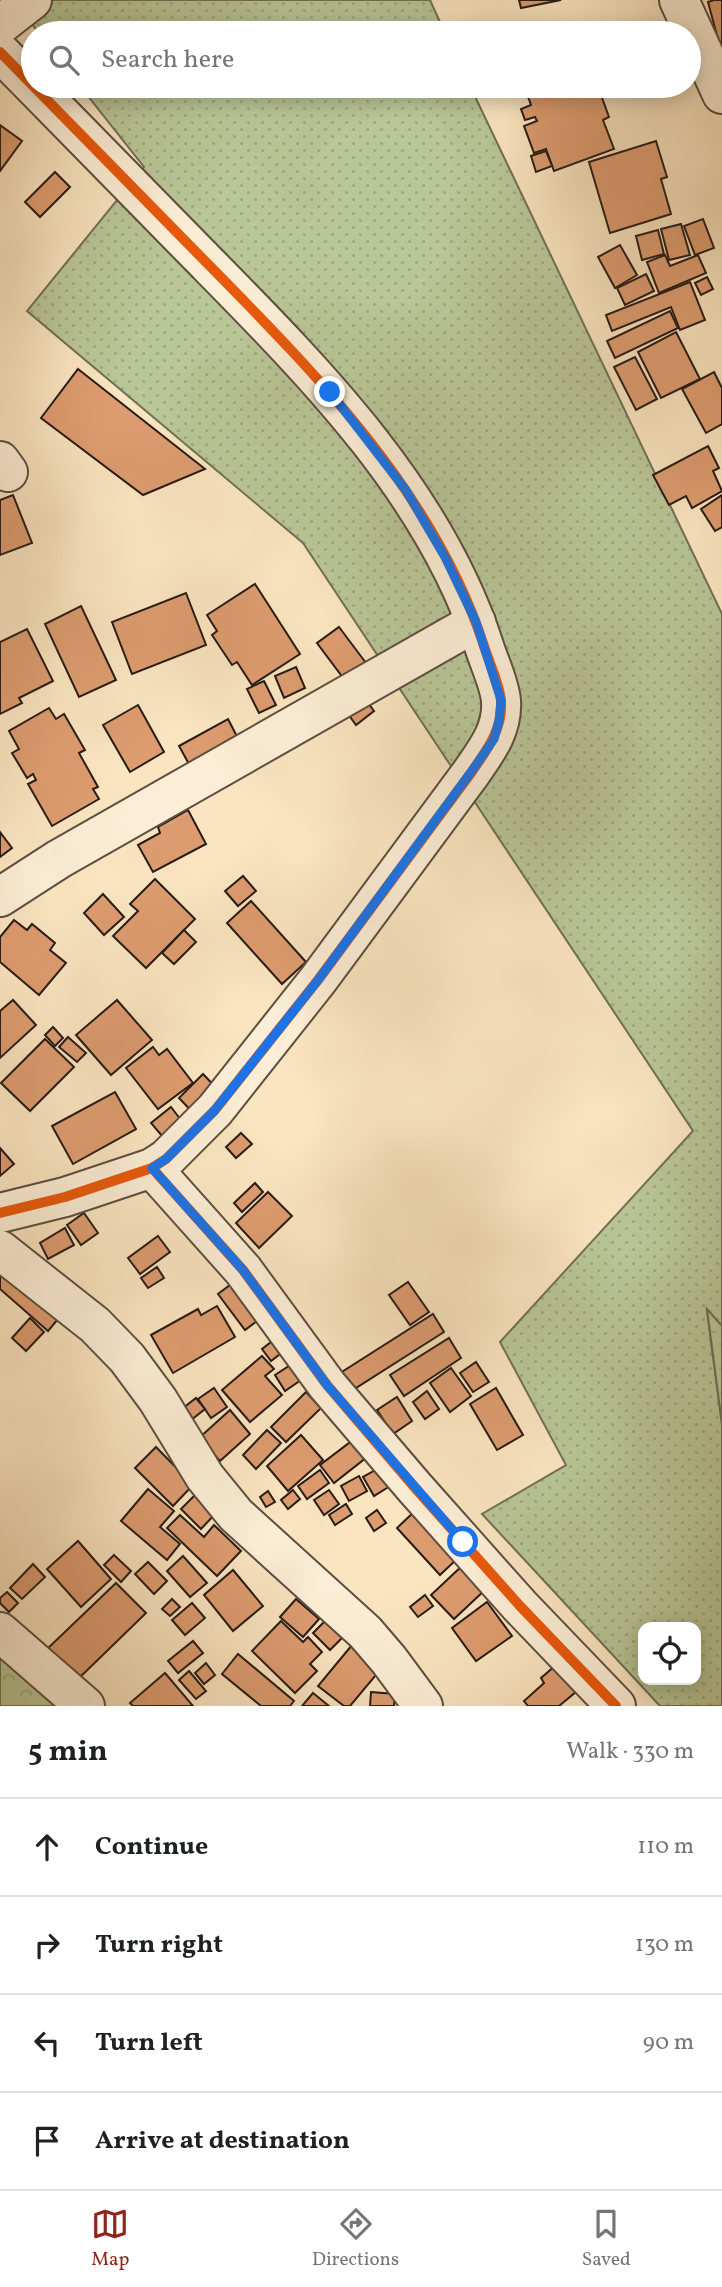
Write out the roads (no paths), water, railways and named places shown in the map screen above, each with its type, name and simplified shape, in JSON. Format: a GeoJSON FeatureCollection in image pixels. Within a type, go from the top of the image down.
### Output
{"type":"FeatureCollection","features":[{"type":"Feature","properties":{"kind":"street"},"geometry":{"type":"LineString","coordinates":[[0,25],[32,0]]}},
{"type":"Feature","properties":{"kind":"street"},"geometry":{"type":"LineString","coordinates":[[679,0],[689,21]]}},
{"type":"Feature","properties":{"kind":"street"},"geometry":{"type":"LineString","coordinates":[[701,48],[722,94]]}},
{"type":"Feature","properties":{"kind":"street"},"geometry":{"type":"LineString","coordinates":[[0,52],[21,73]]}},
{"type":"Feature","properties":{"kind":"street"},"geometry":{"type":"LineString","coordinates":[[0,1213],[65,1196],[152,1168],[166,1159],[224,1099],[318,980],[494,739],[501,700],[476,622],[445,557],[405,489],[330,392],[45,98]]}},
{"type":"Feature","properties":{"kind":"street"},"geometry":{"type":"LineString","coordinates":[[0,897],[60,859],[476,622]]}},
{"type":"Feature","properties":{"kind":"street"},"geometry":{"type":"LineString","coordinates":[[152,1168],[243,1270],[327,1385],[415,1488],[520,1606],[617,1706]]}},
{"type":"Feature","properties":{"kind":"street"},"geometry":{"type":"LineString","coordinates":[[0,1250],[95,1325],[127,1358],[158,1400],[205,1477],[236,1515],[365,1632],[423,1706]]}},
{"type":"Feature","properties":{"kind":"street"},"geometry":{"type":"LineString","coordinates":[[0,1632],[85,1706]]}}]}
